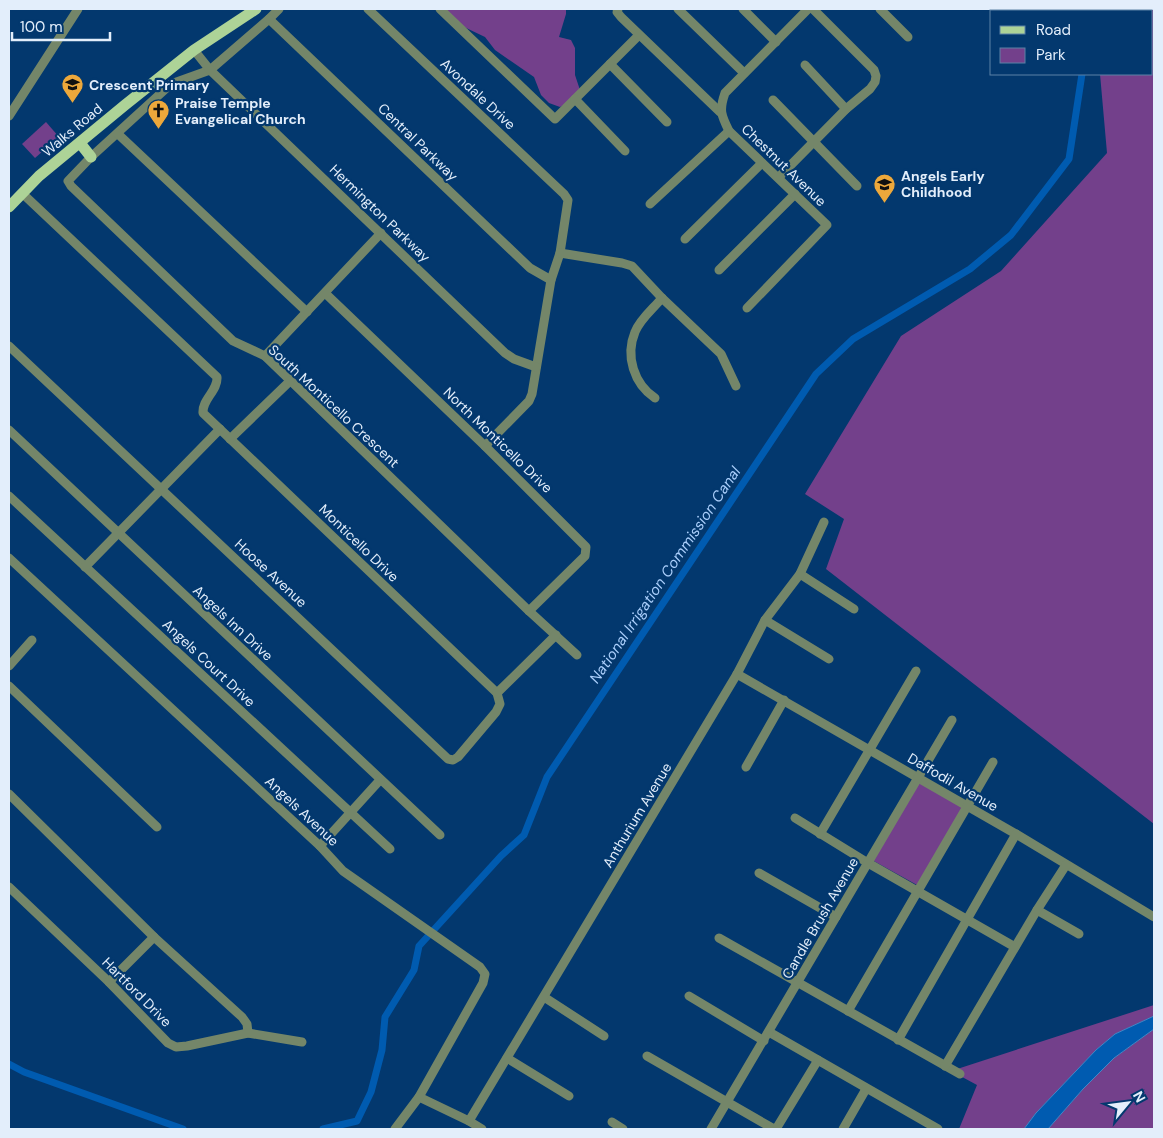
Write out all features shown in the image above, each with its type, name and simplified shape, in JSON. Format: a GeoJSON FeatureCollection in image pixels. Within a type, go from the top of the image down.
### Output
{"type":"FeatureCollection","features":[{"type":"Feature","properties":{"kind":"main road","name":"Walks Road"},"geometry":{"type":"LineString","coordinates":[[9,208],[40,176],[194,50],[244,13],[256,9]]}},
{"type":"Feature","properties":{"kind":"main road"},"geometry":{"type":"LineString","coordinates":[[80,143],[91,157]]}},
{"type":"Feature","properties":{"kind":"street"},"geometry":{"type":"LineString","coordinates":[[9,116],[78,9]]}},
{"type":"Feature","properties":{"kind":"street"},"geometry":{"type":"LineString","coordinates":[[91,157],[171,84],[210,70],[279,9]]}},
{"type":"Feature","properties":{"kind":"street","name":"Avondale Drive"},"geometry":{"type":"LineString","coordinates":[[368,9],[564,194],[568,200],[560,253]]}},
{"type":"Feature","properties":{"kind":"street"},"geometry":{"type":"LineString","coordinates":[[440,9],[555,119],[639,35]]}},
{"type":"Feature","properties":{"kind":"street"},"geometry":{"type":"LineString","coordinates":[[678,9],[744,73]]}},
{"type":"Feature","properties":{"kind":"street"},"geometry":{"type":"LineString","coordinates":[[743,9],[776,42]]}},
{"type":"Feature","properties":{"kind":"street"},"geometry":{"type":"LineString","coordinates":[[618,11],[639,35],[720,112],[725,93],[808,9]]}},
{"type":"Feature","properties":{"kind":"street"},"geometry":{"type":"LineString","coordinates":[[779,177],[875,82],[874,70],[813,9]]}},
{"type":"Feature","properties":{"kind":"street"},"geometry":{"type":"LineString","coordinates":[[880,9],[908,37]]}},
{"type":"Feature","properties":{"kind":"street","name":"Central Parkway"},"geometry":{"type":"LineString","coordinates":[[269,19],[530,268],[539,275],[551,280]]}},
{"type":"Feature","properties":{"kind":"street","name":"Hermington Parkway"},"geometry":{"type":"LineString","coordinates":[[194,50],[210,70],[505,353],[514,359],[536,367]]}},
{"type":"Feature","properties":{"kind":"street"},"geometry":{"type":"LineString","coordinates":[[610,64],[666,122]]}},
{"type":"Feature","properties":{"kind":"street"},"geometry":{"type":"LineString","coordinates":[[805,65],[846,109]]}},
{"type":"Feature","properties":{"kind":"street"},"geometry":{"type":"LineString","coordinates":[[575,99],[625,150]]}},
{"type":"Feature","properties":{"kind":"street"},"geometry":{"type":"LineString","coordinates":[[773,100],[857,186]]}},
{"type":"Feature","properties":{"kind":"street","name":"Chestnut Avenue"},"geometry":{"type":"LineString","coordinates":[[720,112],[729,131],[827,225],[747,308]]}},
{"type":"Feature","properties":{"kind":"street"},"geometry":{"type":"LineString","coordinates":[[650,204],[729,131]]}},
{"type":"Feature","properties":{"kind":"street"},"geometry":{"type":"LineString","coordinates":[[118,134],[307,312]]}},
{"type":"Feature","properties":{"kind":"street","name":"South Monticello Crescent"},"geometry":{"type":"LineString","coordinates":[[91,157],[68,181],[71,186],[233,341],[265,356],[529,612],[578,654]]}},
{"type":"Feature","properties":{"kind":"street"},"geometry":{"type":"LineString","coordinates":[[685,239],[762,163]]}},
{"type":"Feature","properties":{"kind":"street","name":"Monticello Drive"},"geometry":{"type":"LineString","coordinates":[[23,194],[217,377],[218,383],[202,406],[203,412],[497,694]]}},
{"type":"Feature","properties":{"kind":"street"},"geometry":{"type":"LineString","coordinates":[[719,270],[795,194]]}},
{"type":"Feature","properties":{"kind":"street"},"geometry":{"type":"LineString","coordinates":[[265,356],[381,233]]}},
{"type":"Feature","properties":{"kind":"street"},"geometry":{"type":"LineString","coordinates":[[485,446],[529,401],[532,394],[551,280],[560,253],[632,266],[662,298],[721,354],[736,386]]}},
{"type":"Feature","properties":{"kind":"street","name":"North Monticello Drive"},"geometry":{"type":"LineString","coordinates":[[325,293],[485,446],[586,547],[584,556],[529,612]]}},
{"type":"Feature","properties":{"kind":"street"},"geometry":{"type":"LineString","coordinates":[[655,398],[645,392],[637,380],[632,363],[632,351],[635,333],[662,298]]}},
{"type":"Feature","properties":{"kind":"street","name":"Hoose Avenue"},"geometry":{"type":"LineString","coordinates":[[9,346],[448,759],[453,760],[458,757],[496,712],[500,704],[497,694]]}},
{"type":"Feature","properties":{"kind":"street"},"geometry":{"type":"LineString","coordinates":[[230,439],[290,381]]}},
{"type":"Feature","properties":{"kind":"street"},"geometry":{"type":"LineString","coordinates":[[85,567],[220,429]]}},
{"type":"Feature","properties":{"kind":"street","name":"Angels Inn Drive"},"geometry":{"type":"LineString","coordinates":[[9,430],[440,835]]}},
{"type":"Feature","properties":{"kind":"street","name":"Angels Court Drive"},"geometry":{"type":"LineString","coordinates":[[9,496],[390,849]]}},
{"type":"Feature","properties":{"kind":"street","name":"Anthurium Avenue"},"geometry":{"type":"LineString","coordinates":[[469,1121],[738,674],[766,620],[800,574],[824,522]]}},
{"type":"Feature","properties":{"kind":"street","name":"Angels Avenue"},"geometry":{"type":"LineString","coordinates":[[9,558],[320,846],[344,871],[480,967],[485,974],[483,983],[419,1097]]}},
{"type":"Feature","properties":{"kind":"street"},"geometry":{"type":"LineString","coordinates":[[800,574],[854,609]]}},
{"type":"Feature","properties":{"kind":"street"},"geometry":{"type":"LineString","coordinates":[[766,620],[828,659]]}},
{"type":"Feature","properties":{"kind":"street"},"geometry":{"type":"LineString","coordinates":[[497,694],[556,635]]}},
{"type":"Feature","properties":{"kind":"street"},"geometry":{"type":"LineString","coordinates":[[9,666],[32,640]]}},
{"type":"Feature","properties":{"kind":"street"},"geometry":{"type":"LineString","coordinates":[[820,834],[916,671]]}},
{"type":"Feature","properties":{"kind":"street","name":"Daffodil Avenue"},"geometry":{"type":"LineString","coordinates":[[738,674],[1016,834],[1154,917]]}},
{"type":"Feature","properties":{"kind":"street"},"geometry":{"type":"LineString","coordinates":[[9,686],[157,827]]}},
{"type":"Feature","properties":{"kind":"street"},"geometry":{"type":"LineString","coordinates":[[746,767],[784,700]]}},
{"type":"Feature","properties":{"kind":"street","name":"Candle Brush Avenue"},"geometry":{"type":"LineString","coordinates":[[711,1129],[952,720]]}},
{"type":"Feature","properties":{"kind":"street"},"geometry":{"type":"LineString","coordinates":[[848,1011],[993,762]]}},
{"type":"Feature","properties":{"kind":"street"},"geometry":{"type":"LineString","coordinates":[[320,846],[380,780]]}},
{"type":"Feature","properties":{"kind":"street"},"geometry":{"type":"LineString","coordinates":[[9,794],[154,937],[242,1017],[247,1024],[248,1033]]}},
{"type":"Feature","properties":{"kind":"street"},"geometry":{"type":"LineString","coordinates":[[795,818],[868,863],[1015,947]]}},
{"type":"Feature","properties":{"kind":"street"},"geometry":{"type":"LineString","coordinates":[[898,1040],[1016,834]]}},
{"type":"Feature","properties":{"kind":"street"},"geometry":{"type":"LineString","coordinates":[[945,1066],[1037,910],[1066,865]]}},
{"type":"Feature","properties":{"kind":"street"},"geometry":{"type":"LineString","coordinates":[[759,873],[836,917]]}},
{"type":"Feature","properties":{"kind":"street","name":"Hartford Drive"},"geometry":{"type":"LineString","coordinates":[[9,887],[109,982],[168,1042],[176,1046],[186,1046],[248,1033],[302,1042]]}},
{"type":"Feature","properties":{"kind":"street"},"geometry":{"type":"LineString","coordinates":[[1037,910],[1080,934]]}},
{"type":"Feature","properties":{"kind":"street"},"geometry":{"type":"LineString","coordinates":[[109,982],[154,937]]}},
{"type":"Feature","properties":{"kind":"street"},"geometry":{"type":"LineString","coordinates":[[719,938],[960,1074]]}},
{"type":"Feature","properties":{"kind":"street"},"geometry":{"type":"LineString","coordinates":[[688,996],[764,1041]]}},
{"type":"Feature","properties":{"kind":"street"},"geometry":{"type":"LineString","coordinates":[[544,997],[604,1036]]}},
{"type":"Feature","properties":{"kind":"street"},"geometry":{"type":"LineString","coordinates":[[769,1032],[938,1129]]}},
{"type":"Feature","properties":{"kind":"street"},"geometry":{"type":"LineString","coordinates":[[647,1056],[775,1129],[818,1060]]}},
{"type":"Feature","properties":{"kind":"street"},"geometry":{"type":"LineString","coordinates":[[507,1058],[569,1096]]}},
{"type":"Feature","properties":{"kind":"street"},"geometry":{"type":"LineString","coordinates":[[843,1129],[866,1089]]}},
{"type":"Feature","properties":{"kind":"street"},"geometry":{"type":"LineString","coordinates":[[395,1129],[419,1097],[482,1129]]}},
{"type":"Feature","properties":{"kind":"street"},"geometry":{"type":"LineString","coordinates":[[612,1122],[624,1129]]}},
{"type":"Feature","properties":{"kind":"green space"},"geometry":{"type":"Polygon","coordinates":[[[440,9],[566,9],[559,37],[571,40],[575,48],[575,75],[582,96],[560,107],[549,103],[541,95],[534,77],[495,50],[485,37],[462,26],[440,9]]]}},
{"type":"Feature","properties":{"kind":"green space"},"geometry":{"type":"Polygon","coordinates":[[[1154,9],[1154,824],[826,569],[844,519],[805,494],[901,336],[1001,271],[1107,153],[1100,75],[1153,75],[1153,10],[1112,10],[1154,9]]]}},
{"type":"Feature","properties":{"kind":"green space"},"geometry":{"type":"Polygon","coordinates":[[[46,122],[59,137],[35,158],[22,144],[46,122]]]}},
{"type":"Feature","properties":{"kind":"green space"},"geometry":{"type":"Polygon","coordinates":[[[920,777],[966,804],[917,885],[872,860],[920,777]]]}},
{"type":"Feature","properties":{"kind":"green space"},"geometry":{"type":"Polygon","coordinates":[[[1154,1005],[1154,1016],[1115,1034],[1096,1050],[1036,1113],[1024,1129],[959,1129],[977,1085],[951,1071],[1154,1005]]]}},
{"type":"Feature","properties":{"kind":"green space"},"geometry":{"type":"Polygon","coordinates":[[[1154,1029],[1154,1129],[1048,1129],[1083,1089],[1114,1058],[1154,1029]]]}},
{"type":"Feature","properties":{"kind":"water"},"geometry":{"type":"Polygon","coordinates":[[[1154,1016],[1154,1029],[1114,1058],[1083,1089],[1048,1129],[1024,1129],[1036,1113],[1096,1050],[1115,1034],[1154,1016]]]}},
{"type":"Feature","properties":{"kind":"waterway","name":"National Irrigation Commission Canal"},"geometry":{"type":"LineString","coordinates":[[323,1129],[357,1121],[371,1092],[382,1050],[385,1017],[414,970],[419,946],[501,856],[524,835],[547,777],[816,374],[853,339],[970,269],[1011,235],[1069,159],[1082,75]]}},
{"type":"Feature","properties":{"kind":"waterway","name":"National Irrigation Commission Canal"},"geometry":{"type":"LineString","coordinates":[[9,1064],[24,1072],[183,1129]]}},
{"type":"Feature","properties":{"kind":"place","name":"Crescent Primary"},"geometry":{"type":"Point","coordinates":[73,104]}},
{"type":"Feature","properties":{"kind":"place","name":"Praise Temple Evangelical Church"},"geometry":{"type":"Point","coordinates":[159,130]}},
{"type":"Feature","properties":{"kind":"place","name":"Angels Early Childhood"},"geometry":{"type":"Point","coordinates":[885,203]}}]}
